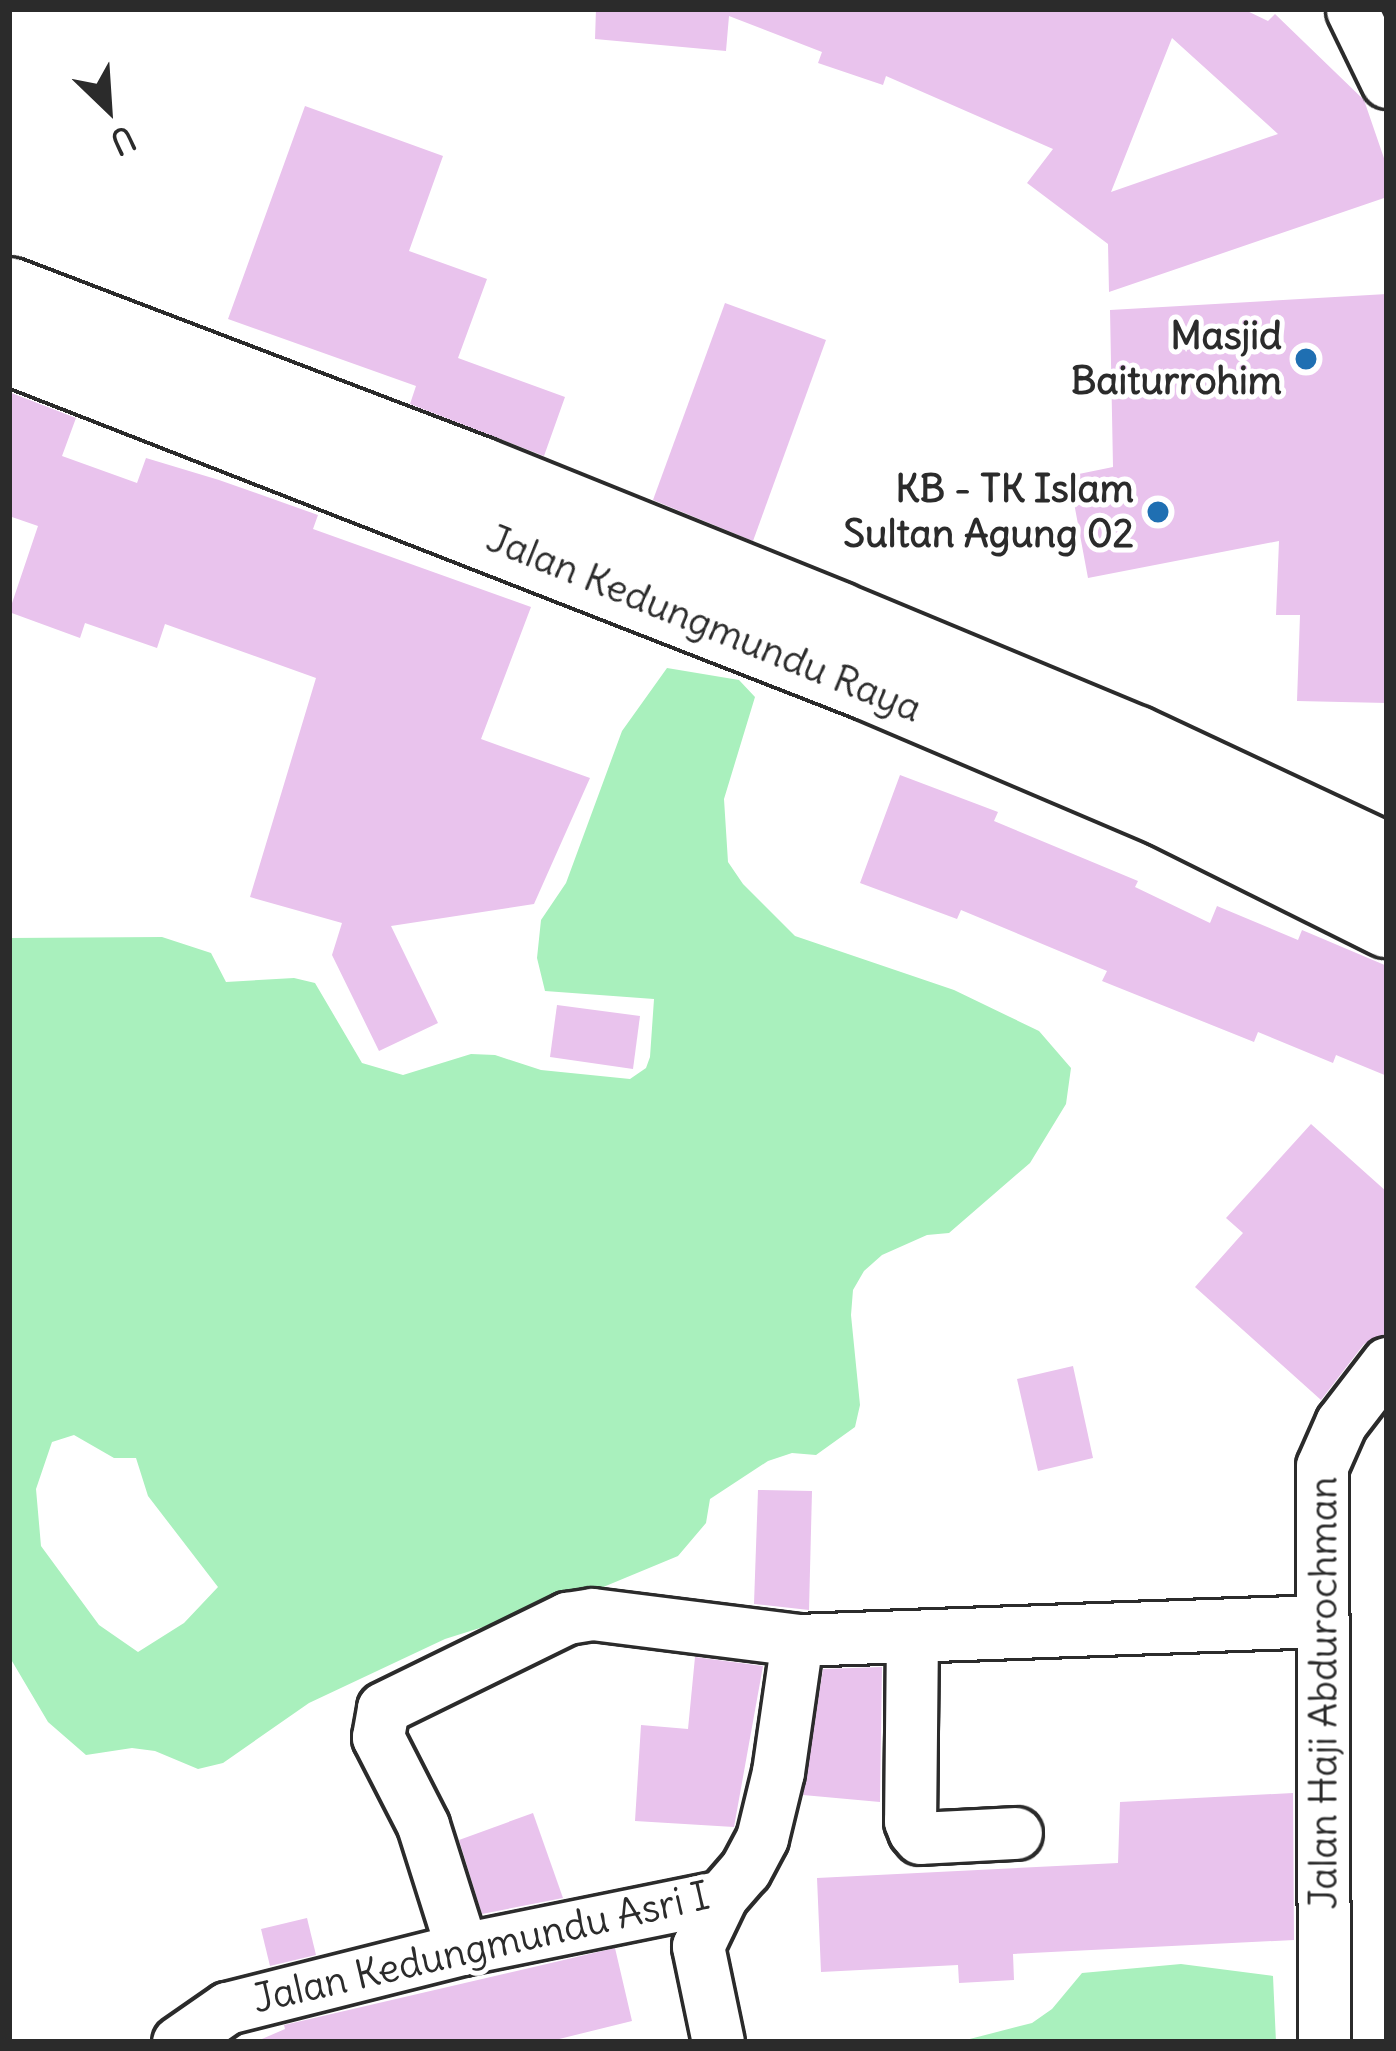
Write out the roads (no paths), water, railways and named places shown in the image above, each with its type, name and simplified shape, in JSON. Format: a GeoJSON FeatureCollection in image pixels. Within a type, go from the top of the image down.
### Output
{"type":"FeatureCollection","features":[{"type":"Feature","properties":{"kind":"main road","name":"Jalan Kedungmundu Raya"},"geometry":{"type":"LineString","coordinates":[[9,291],[481,471],[839,616],[1135,739],[1387,857]]}},
{"type":"Feature","properties":{"kind":"main road","name":"Jalan Kedungmundu Raya"},"geometry":{"type":"LineString","coordinates":[[9,351],[869,687],[1164,813],[1387,924]]}},
{"type":"Feature","properties":{"kind":"street"},"geometry":{"type":"LineString","coordinates":[[1352,9],[1387,82]]}},
{"type":"Feature","properties":{"kind":"street","name":"Jalan Haji Abdurochman"},"geometry":{"type":"LineString","coordinates":[[1324,2042],[1322,1466],[1341,1424],[1387,1363]]}},
{"type":"Feature","properties":{"kind":"street"},"geometry":{"type":"LineString","coordinates":[[462,1949],[423,1825],[378,1737],[382,1708],[567,1618],[592,1614],[797,1640],[1320,1621]]}},
{"type":"Feature","properties":{"kind":"street"},"geometry":{"type":"LineString","coordinates":[[913,1636],[910,1821],[914,1832],[920,1838],[1016,1833]]}},
{"type":"Feature","properties":{"kind":"street","name":"Jalan Kedungmundu Asri I"},"geometry":{"type":"LineString","coordinates":[[178,2042],[227,2008],[462,1949],[722,1896],[745,1870],[762,1838],[778,1772],[797,1640]]}},
{"type":"Feature","properties":{"kind":"street"},"geometry":{"type":"LineString","coordinates":[[718,2042],[698,1946],[722,1896]]}},
{"type":"Feature","properties":{"kind":"place","name":"Masjid Baiturrohim"},"geometry":{"type":"Point","coordinates":[1306,359]}},
{"type":"Feature","properties":{"kind":"place","name":"KB - TK Islam Sultan Agung 02"},"geometry":{"type":"Point","coordinates":[1158,512]}}]}
